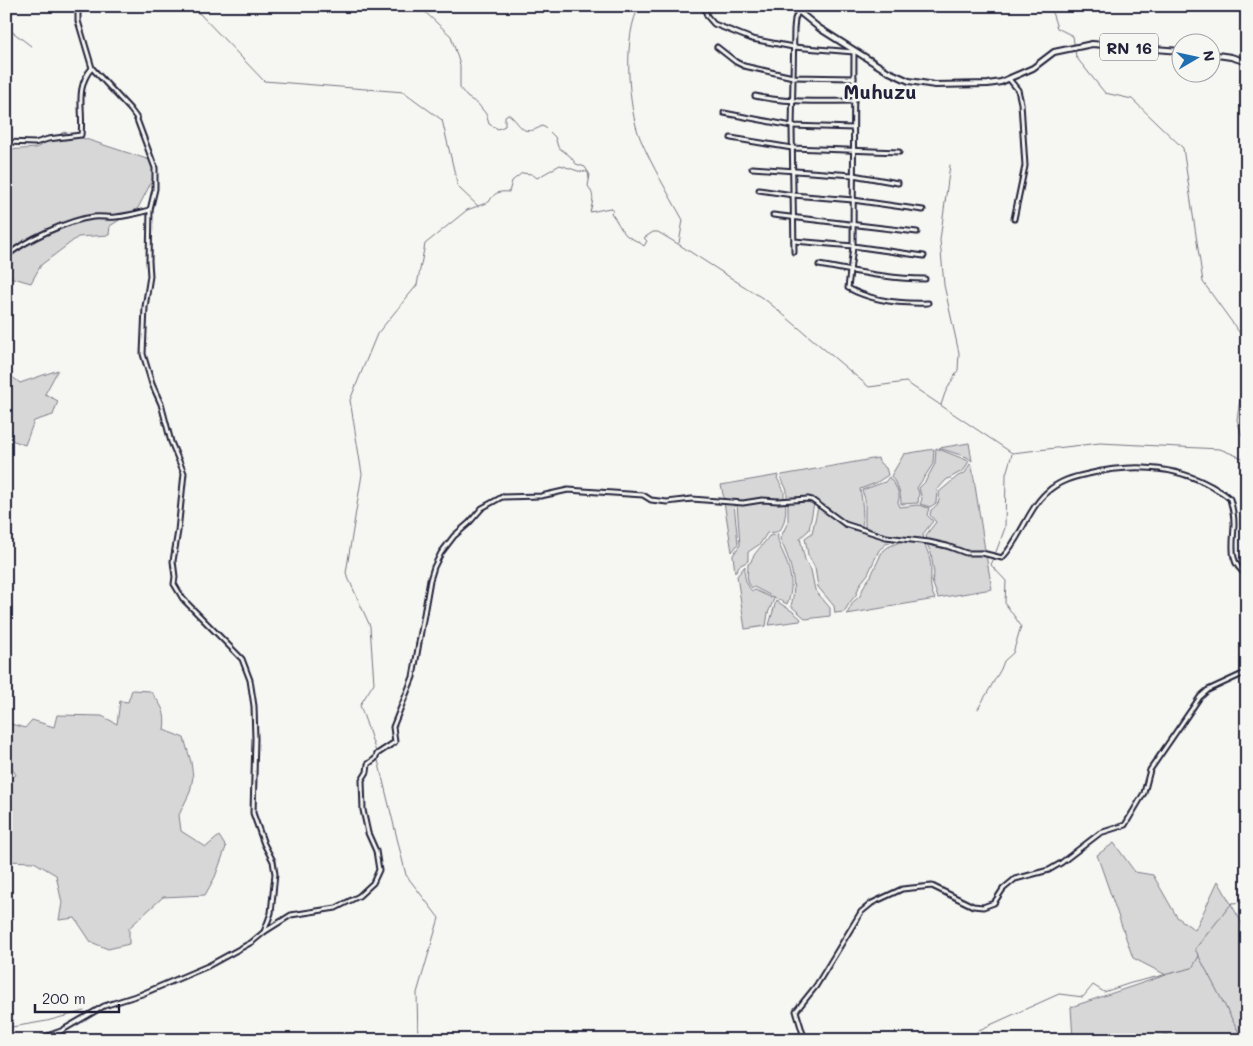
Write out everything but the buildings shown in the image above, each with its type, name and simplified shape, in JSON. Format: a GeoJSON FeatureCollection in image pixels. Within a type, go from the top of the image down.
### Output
{"type":"FeatureCollection","features":[{"type":"Feature","properties":{"kind":"main road","name":"RN 16"},"geometry":{"type":"LineString","coordinates":[[792,6],[819,28],[887,71],[918,83],[935,85],[988,84],[1009,79],[1033,68],[1051,54],[1099,44],[1170,50]]}},
{"type":"Feature","properties":{"kind":"main road"},"geometry":{"type":"LineString","coordinates":[[1220,56],[1247,62]]}},
{"type":"Feature","properties":{"kind":"street"},"geometry":{"type":"LineString","coordinates":[[78,6],[78,21],[92,68],[136,118],[154,168],[155,189],[150,210],[148,261],[150,276],[145,307],[143,354],[147,372],[161,404],[171,442],[184,473],[173,561],[174,584],[183,598],[242,659],[250,680],[254,706],[255,738],[253,813],[272,861],[275,874],[271,913],[264,932]]}},
{"type":"Feature","properties":{"kind":"street"},"geometry":{"type":"LineString","coordinates":[[704,6],[706,16],[714,24],[752,38],[793,47],[854,51],[853,246],[848,288],[858,293],[896,302],[928,303]]}},
{"type":"Feature","properties":{"kind":"street"},"geometry":{"type":"LineString","coordinates":[[794,252],[792,100],[793,47],[795,19],[798,12]]}},
{"type":"Feature","properties":{"kind":"street"},"geometry":{"type":"LineString","coordinates":[[717,47],[744,66],[793,77],[854,78]]}},
{"type":"Feature","properties":{"kind":"street"},"geometry":{"type":"LineString","coordinates":[[6,142],[35,143],[48,139],[81,135],[81,88],[92,68]]}},
{"type":"Feature","properties":{"kind":"street"},"geometry":{"type":"LineString","coordinates":[[1009,79],[1018,90],[1021,103],[1025,166],[1014,219]]}},
{"type":"Feature","properties":{"kind":"street"},"geometry":{"type":"LineString","coordinates":[[755,96],[769,99],[854,101]]}},
{"type":"Feature","properties":{"kind":"street"},"geometry":{"type":"LineString","coordinates":[[724,113],[792,126],[854,128]]}},
{"type":"Feature","properties":{"kind":"street"},"geometry":{"type":"LineString","coordinates":[[731,138],[792,148],[899,152]]}},
{"type":"Feature","properties":{"kind":"street"},"geometry":{"type":"LineString","coordinates":[[752,168],[853,175],[898,183]]}},
{"type":"Feature","properties":{"kind":"street"},"geometry":{"type":"LineString","coordinates":[[759,190],[923,210]]}},
{"type":"Feature","properties":{"kind":"street"},"geometry":{"type":"LineString","coordinates":[[6,257],[14,249],[62,224],[95,216],[115,218],[150,210]]}},
{"type":"Feature","properties":{"kind":"street"},"geometry":{"type":"LineString","coordinates":[[773,216],[917,232]]}},
{"type":"Feature","properties":{"kind":"street"},"geometry":{"type":"LineString","coordinates":[[794,241],[853,246],[924,256]]}},
{"type":"Feature","properties":{"kind":"street"},"geometry":{"type":"LineString","coordinates":[[819,265],[907,279],[925,279]]}},
{"type":"Feature","properties":{"kind":"street"},"geometry":{"type":"LineString","coordinates":[[36,1040],[60,1031],[109,1005],[142,994],[208,966],[252,942],[264,932],[295,914],[327,911],[342,906],[359,896],[376,879],[379,865],[364,818],[362,780],[367,772],[368,764],[375,759],[377,754],[395,742],[393,727],[413,677],[430,580],[440,553],[450,540],[478,512],[502,497],[541,496],[568,490],[643,495],[651,500],[667,502],[692,499],[743,503],[808,499],[845,524],[886,537],[929,542],[966,553],[982,553],[1002,558],[1015,541],[1037,502],[1054,486],[1073,477],[1114,468],[1164,470],[1198,479],[1230,499],[1234,522],[1233,557],[1247,575]]}},
{"type":"Feature","properties":{"kind":"street"},"geometry":{"type":"LineString","coordinates":[[803,1040],[796,1011],[816,986],[845,941],[856,919],[872,903],[902,889],[926,885],[974,906],[983,907],[994,903],[1003,889],[1016,879],[1050,870],[1105,830],[1123,826],[1144,793],[1150,770],[1200,697],[1208,690],[1247,672]]}},
{"type":"Feature","properties":{"kind":"street"},"geometry":{"type":"LineString","coordinates":[[1147,1040],[1178,1040]]}},
{"type":"Feature","properties":{"kind":"shaded area"},"geometry":{"type":"Polygon","coordinates":[[[64,132],[153,161],[156,173],[138,208],[110,226],[109,235],[78,237],[41,265],[31,283],[6,276],[6,150],[36,148],[64,132]]]}},
{"type":"Feature","properties":{"kind":"shaded area"},"geometry":{"type":"Polygon","coordinates":[[[58,370],[45,394],[58,401],[53,415],[34,421],[25,445],[6,438],[6,372],[20,383],[58,370]]]}},
{"type":"Feature","properties":{"kind":"shaded area"},"geometry":{"type":"Polygon","coordinates":[[[969,443],[972,461],[967,457],[939,448],[969,443]]]}},
{"type":"Feature","properties":{"kind":"shaded area"},"geometry":{"type":"Polygon","coordinates":[[[936,448],[969,461],[964,470],[946,480],[937,490],[936,503],[930,507],[920,504],[922,499],[919,488],[925,482],[935,464],[936,448]]]}},
{"type":"Feature","properties":{"kind":"shaded area"},"geometry":{"type":"Polygon","coordinates":[[[934,449],[933,464],[917,488],[919,493],[918,503],[901,504],[899,490],[891,476],[904,454],[934,449]]]}},
{"type":"Feature","properties":{"kind":"shaded area"},"geometry":{"type":"Polygon","coordinates":[[[878,458],[879,462],[886,468],[888,475],[876,483],[860,489],[863,508],[862,526],[845,524],[811,498],[787,498],[787,490],[781,478],[782,475],[878,458]]]}},
{"type":"Feature","properties":{"kind":"shaded area"},"geometry":{"type":"Polygon","coordinates":[[[970,464],[972,466],[985,550],[968,551],[927,540],[926,535],[936,522],[930,515],[931,510],[938,502],[939,492],[958,476],[965,473],[970,464]]]}},
{"type":"Feature","properties":{"kind":"shaded area"},"geometry":{"type":"Polygon","coordinates":[[[779,475],[777,478],[784,491],[784,498],[744,502],[724,499],[721,485],[779,475]]]}},
{"type":"Feature","properties":{"kind":"shaded area"},"geometry":{"type":"Polygon","coordinates":[[[889,477],[898,492],[900,507],[918,505],[929,508],[927,515],[933,521],[923,534],[924,540],[891,537],[865,527],[865,499],[862,490],[885,482],[889,477]]]}},
{"type":"Feature","properties":{"kind":"shaded area"},"geometry":{"type":"Polygon","coordinates":[[[785,501],[785,516],[780,530],[767,533],[760,544],[748,552],[748,561],[739,566],[735,573],[733,555],[740,545],[737,503],[785,501]]]}},
{"type":"Feature","properties":{"kind":"shaded area"},"geometry":{"type":"Polygon","coordinates":[[[788,501],[810,501],[814,503],[809,530],[800,538],[805,560],[811,570],[815,590],[830,608],[830,616],[806,619],[791,606],[794,589],[792,572],[780,539],[788,522],[788,501]]]}},
{"type":"Feature","properties":{"kind":"shaded area"},"geometry":{"type":"Polygon","coordinates":[[[724,502],[734,503],[738,544],[732,552],[724,502]]]}},
{"type":"Feature","properties":{"kind":"shaded area"},"geometry":{"type":"Polygon","coordinates":[[[818,507],[844,527],[897,541],[886,544],[879,550],[868,574],[844,612],[835,613],[834,606],[818,587],[815,568],[808,555],[805,538],[812,533],[818,507]]]}},
{"type":"Feature","properties":{"kind":"shaded area"},"geometry":{"type":"Polygon","coordinates":[[[778,534],[778,542],[788,565],[791,578],[791,591],[787,604],[754,587],[752,588],[748,580],[748,564],[769,536],[778,534]]]}},
{"type":"Feature","properties":{"kind":"shaded area"},"geometry":{"type":"Polygon","coordinates":[[[904,540],[924,543],[930,560],[931,588],[935,599],[847,614],[853,602],[860,596],[882,552],[888,547],[904,540]]]}},
{"type":"Feature","properties":{"kind":"shaded area"},"geometry":{"type":"Polygon","coordinates":[[[927,544],[968,555],[986,555],[992,589],[938,598],[932,581],[934,574],[931,553],[927,544]]]}},
{"type":"Feature","properties":{"kind":"shaded area"},"geometry":{"type":"Polygon","coordinates":[[[745,566],[746,579],[752,591],[755,590],[774,599],[768,613],[766,626],[745,629],[737,576],[745,566]]]}},
{"type":"Feature","properties":{"kind":"shaded area"},"geometry":{"type":"Polygon","coordinates":[[[776,601],[792,611],[801,619],[800,621],[769,625],[776,601]]]}},
{"type":"Feature","properties":{"kind":"shaded area"},"geometry":{"type":"Polygon","coordinates":[[[132,690],[150,691],[164,713],[164,730],[184,738],[193,777],[190,792],[179,815],[181,831],[206,847],[219,836],[226,847],[215,877],[205,895],[163,897],[129,928],[129,944],[108,949],[91,942],[75,918],[59,920],[62,903],[56,875],[34,862],[6,861],[6,781],[16,775],[6,759],[6,730],[11,724],[25,728],[32,720],[54,727],[57,715],[102,716],[117,724],[120,701],[128,702],[132,690]]]}},
{"type":"Feature","properties":{"kind":"shaded area"},"geometry":{"type":"Polygon","coordinates":[[[1114,843],[1135,872],[1153,875],[1177,917],[1195,930],[1218,881],[1247,932],[1247,1040],[1073,1040],[1071,1007],[1166,975],[1133,958],[1097,855],[1114,843]]]}},
{"type":"Feature","properties":{"kind":"waterway"},"geometry":{"type":"LineString","coordinates":[[185,6],[200,14],[264,81],[404,92],[442,120],[458,187],[478,206]]}},
{"type":"Feature","properties":{"kind":"waterway"},"geometry":{"type":"LineString","coordinates":[[426,6],[425,12],[451,36],[460,65],[460,88],[467,97],[478,104],[486,114],[489,124],[498,129],[505,126],[505,116],[508,114],[525,130],[535,130],[542,126],[546,128],[555,137],[558,147],[570,156],[576,164],[585,167],[590,175],[588,186],[593,199],[590,212],[610,208],[613,210],[611,213],[626,235],[644,246],[647,241],[644,238],[653,232],[658,232],[678,244],[767,301],[869,387],[906,382],[1012,453],[1100,443],[1220,449],[1247,460]]}},
{"type":"Feature","properties":{"kind":"waterway"},"geometry":{"type":"LineString","coordinates":[[640,6],[634,18],[629,52],[632,109],[640,138],[683,220],[679,243]]}},
{"type":"Feature","properties":{"kind":"waterway"},"geometry":{"type":"LineString","coordinates":[[1050,6],[1057,28],[1073,36],[1076,57],[1105,93],[1132,99],[1183,148],[1203,282],[1247,343]]}},
{"type":"Feature","properties":{"kind":"waterway"},"geometry":{"type":"LineString","coordinates":[[6,27],[31,46]]}},
{"type":"Feature","properties":{"kind":"waterway"},"geometry":{"type":"LineString","coordinates":[[376,752],[360,705],[374,683],[370,626],[346,573],[362,474],[350,400],[377,334],[417,285],[425,244],[467,210],[489,202],[497,193],[509,192],[512,181],[522,173],[532,174],[537,178],[560,165],[588,172],[589,179]]}},
{"type":"Feature","properties":{"kind":"waterway"},"geometry":{"type":"LineString","coordinates":[[941,405],[945,393],[958,370],[959,353],[944,285],[940,240],[950,165]]}},
{"type":"Feature","properties":{"kind":"waterway"},"geometry":{"type":"LineString","coordinates":[[1247,349],[1237,420],[1247,450]]}},
{"type":"Feature","properties":{"kind":"waterway"},"geometry":{"type":"LineString","coordinates":[[978,709],[1004,661],[1013,653],[1021,626],[1005,603],[1006,581],[991,565],[1005,528],[1006,474],[1012,454]]}},
{"type":"Feature","properties":{"kind":"waterway"},"geometry":{"type":"LineString","coordinates":[[377,756],[406,875],[439,918],[417,993],[418,1040]]}},
{"type":"Feature","properties":{"kind":"waterway"},"geometry":{"type":"LineString","coordinates":[[1243,1040],[1195,949],[1232,903],[1247,902]]}},
{"type":"Feature","properties":{"kind":"waterway"},"geometry":{"type":"LineString","coordinates":[[969,1040],[979,1030],[1059,994],[1083,997],[1093,985],[1104,992],[1131,983],[1192,968],[1199,956]]}},
{"type":"Feature","properties":{"kind":"waterway"},"geometry":{"type":"LineString","coordinates":[[6,1028],[47,1021],[84,1011]]}},
{"type":"Feature","properties":{"kind":"district","name":"Muhuzu"},"geometry":{"type":"Point","coordinates":[880,91]}}]}
